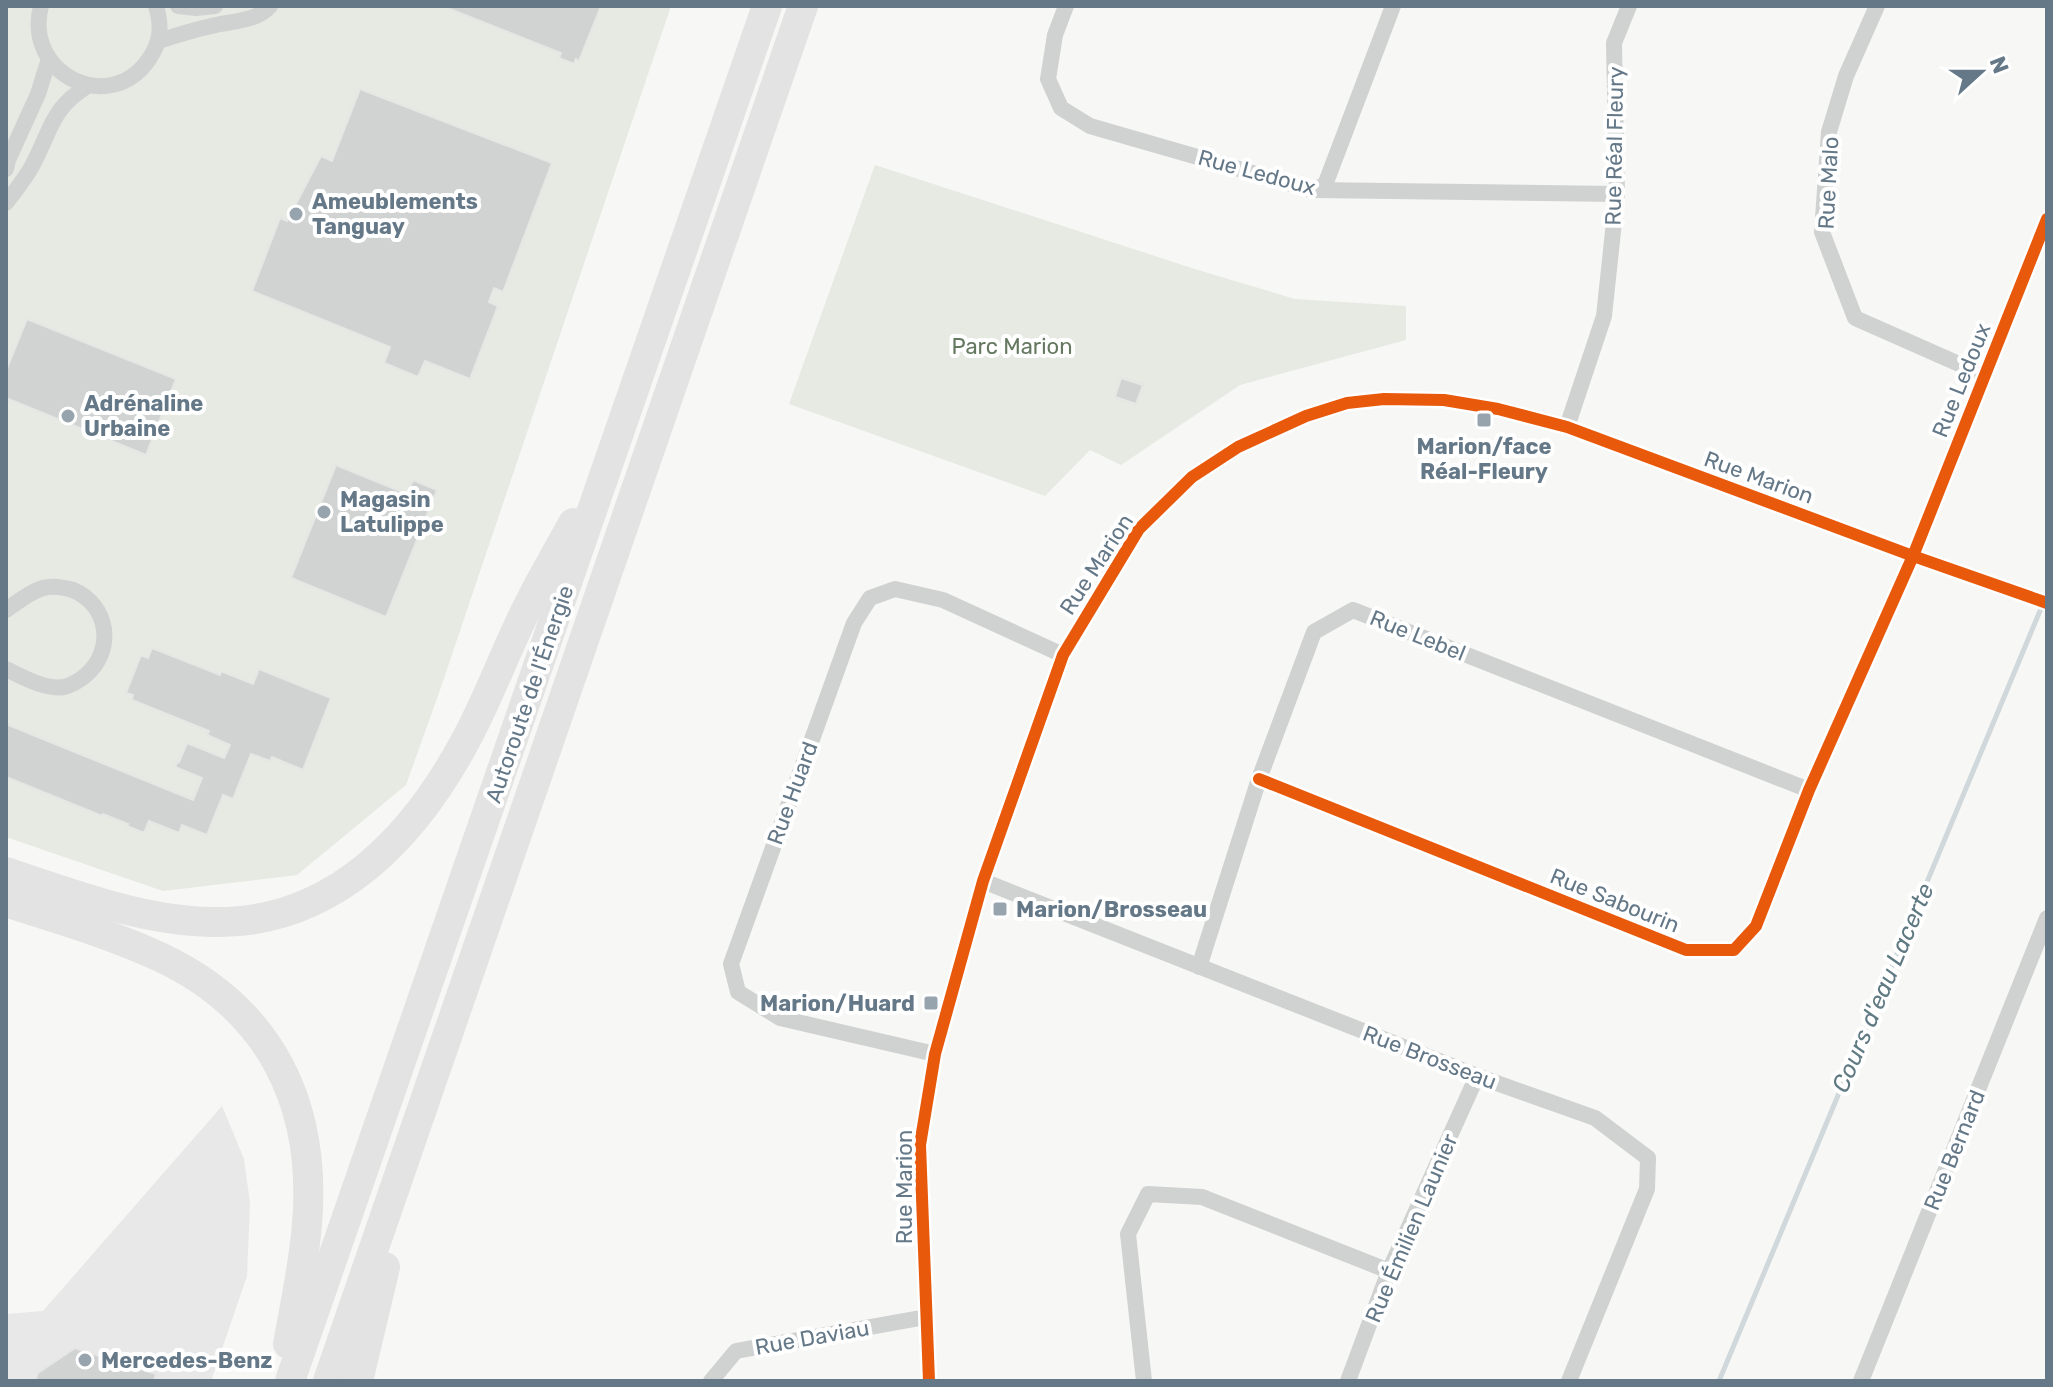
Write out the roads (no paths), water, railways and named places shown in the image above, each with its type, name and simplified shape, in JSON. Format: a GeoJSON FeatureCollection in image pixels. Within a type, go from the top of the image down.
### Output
{"type":"FeatureCollection","features":[{"type":"Feature","properties":{"kind":"highway","name":"Autoroute de l'Énergie"},"geometry":{"type":"LineString","coordinates":[[290,1381],[767,6]]}},
{"type":"Feature","properties":{"kind":"highway","name":"Autoroute de l'Énergie"},"geometry":{"type":"LineString","coordinates":[[328,1381],[803,6]]}},
{"type":"Feature","properties":{"kind":"highway"},"geometry":{"type":"LineString","coordinates":[[6,872],[129,910],[211,922],[246,920],[287,912],[355,876],[386,851],[412,823],[447,774],[477,718],[526,609],[615,448]]}},
{"type":"Feature","properties":{"kind":"highway"},"geometry":{"type":"LineString","coordinates":[[6,902],[136,947],[186,971],[218,993],[244,1017],[279,1064],[300,1118],[308,1181],[303,1259],[281,1381]]}},
{"type":"Feature","properties":{"kind":"highway"},"geometry":{"type":"LineString","coordinates":[[358,1381],[427,1094]]}},
{"type":"Feature","properties":{"kind":"street"},"geometry":{"type":"LineString","coordinates":[[41,6],[39,33],[49,59],[68,78],[89,85],[116,83],[134,76],[146,64],[159,41],[156,6]]}},
{"type":"Feature","properties":{"kind":"street"},"geometry":{"type":"LineString","coordinates":[[178,6],[215,6]]}},
{"type":"Feature","properties":{"kind":"street"},"geometry":{"type":"LineString","coordinates":[[159,41],[254,17],[270,6]]}},
{"type":"Feature","properties":{"kind":"street","name":"Rue Ledoux"},"geometry":{"type":"LineString","coordinates":[[1066,6],[1055,35],[1048,79],[1061,108],[1090,126],[1312,190],[1617,194]]}},
{"type":"Feature","properties":{"kind":"street"},"geometry":{"type":"LineString","coordinates":[[1312,190],[1325,185],[1393,6]]}},
{"type":"Feature","properties":{"kind":"street","name":"Rue Réal Fleury"},"geometry":{"type":"LineString","coordinates":[[1567,427],[1604,316],[1617,194],[1614,43],[1629,6]]}},
{"type":"Feature","properties":{"kind":"street","name":"Rue Malo"},"geometry":{"type":"LineString","coordinates":[[1877,6],[1846,76],[1829,132],[1822,232],[1855,318],[1984,375]]}},
{"type":"Feature","properties":{"kind":"street"},"geometry":{"type":"LineString","coordinates":[[6,169],[49,59]]}},
{"type":"Feature","properties":{"kind":"street"},"geometry":{"type":"LineString","coordinates":[[6,203],[31,168],[60,107],[89,85]]}},
{"type":"Feature","properties":{"kind":"street","name":"Rue Ledoux"},"geometry":{"type":"LineString","coordinates":[[1913,556],[2047,219]]}},
{"type":"Feature","properties":{"kind":"street","name":"Rue Marion"},"geometry":{"type":"LineString","coordinates":[[929,1381],[920,1145],[935,1054],[983,881],[1063,655],[1139,529],[1192,477],[1238,447],[1306,416],[1347,403],[1384,399],[1444,400],[1498,409],[1567,427],[2040,600]]}},
{"type":"Feature","properties":{"kind":"street","name":"Rue Sabourin"},"geometry":{"type":"LineString","coordinates":[[1259,779],[1686,950],[1734,950],[1756,926],[1809,790],[1913,556]]}},
{"type":"Feature","properties":{"kind":"street"},"geometry":{"type":"LineString","coordinates":[[6,610],[41,589],[52,586],[65,588],[86,596],[99,610],[105,638],[95,665],[84,677],[67,686],[44,684],[6,669]]}},
{"type":"Feature","properties":{"kind":"street","name":"Rue Huard"},"geometry":{"type":"LineString","coordinates":[[935,1054],[780,1018],[738,992],[731,964],[854,623],[870,598],[895,589],[943,600],[1063,655]]}},
{"type":"Feature","properties":{"kind":"street","name":"Rue Lebel"},"geometry":{"type":"LineString","coordinates":[[1199,967],[1259,779],[1314,632],[1353,610],[1809,790]]}},
{"type":"Feature","properties":{"kind":"street","name":"Rue Brosseau"},"geometry":{"type":"LineString","coordinates":[[983,881],[1477,1076],[1595,1118],[1648,1158],[1647,1189],[1569,1381]]}},
{"type":"Feature","properties":{"kind":"street","name":"Rue Bernard"},"geometry":{"type":"LineString","coordinates":[[1861,1381],[2047,918]]}},
{"type":"Feature","properties":{"kind":"street","name":"Rue Émilien Launier"},"geometry":{"type":"LineString","coordinates":[[1348,1381],[1389,1271],[1477,1076]]}},
{"type":"Feature","properties":{"kind":"street"},"geometry":{"type":"LineString","coordinates":[[1144,1381],[1128,1234],[1148,1194],[1202,1197],[1389,1271]]}},
{"type":"Feature","properties":{"kind":"street","name":"Rue Daviau"},"geometry":{"type":"LineString","coordinates":[[711,1381],[736,1351],[926,1317]]}},
{"type":"Feature","properties":{"kind":"waterway","name":"Cours d'eau Lacerte"},"geometry":{"type":"LineString","coordinates":[[1719,1381],[2047,594]]}},
{"type":"Feature","properties":{"kind":"place","name":"Ameublements Tanguay"},"geometry":{"type":"Point","coordinates":[296,214]}},
{"type":"Feature","properties":{"kind":"place","name":"Adrénaline Urbaine"},"geometry":{"type":"Point","coordinates":[68,416]}},
{"type":"Feature","properties":{"kind":"place","name":"Marion/face Réal-Fleury"},"geometry":{"type":"Point","coordinates":[1484,420]}},
{"type":"Feature","properties":{"kind":"place","name":"Magasin Latulippe"},"geometry":{"type":"Point","coordinates":[324,512]}},
{"type":"Feature","properties":{"kind":"place","name":"Marion/Brosseau"},"geometry":{"type":"Point","coordinates":[1000,909]}},
{"type":"Feature","properties":{"kind":"place","name":"Marion/Huard"},"geometry":{"type":"Point","coordinates":[931,1003]}},
{"type":"Feature","properties":{"kind":"place","name":"Mercedes-Benz"},"geometry":{"type":"Point","coordinates":[85,1360]}},
{"type":"Feature","properties":{"kind":"park label","name":"Parc Marion"},"geometry":{"type":"Point","coordinates":[1012,346]}}]}
